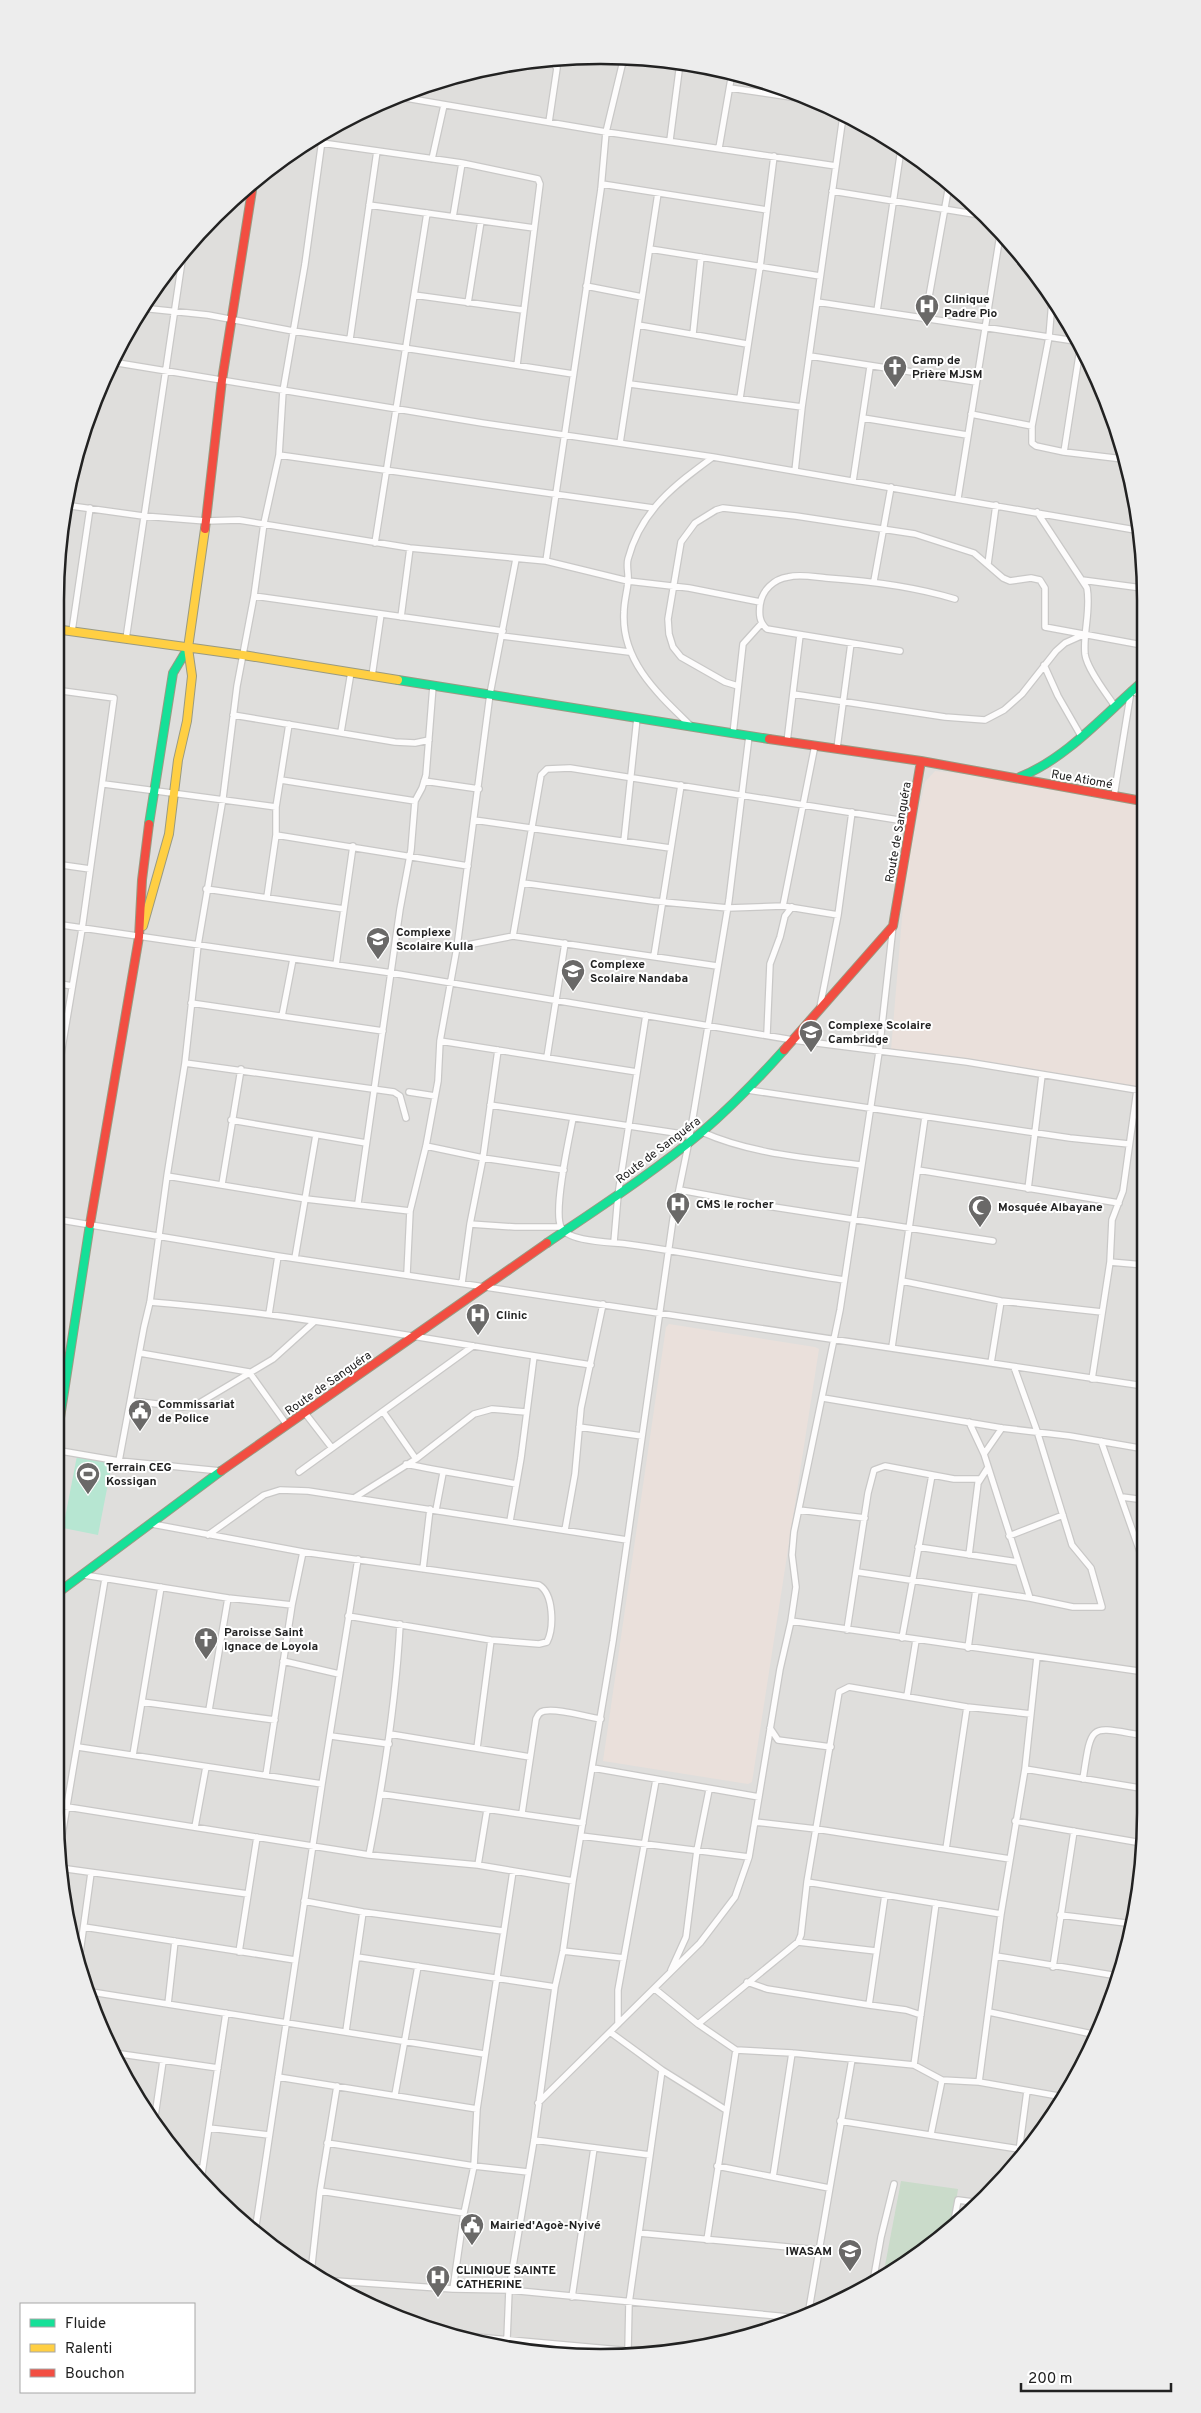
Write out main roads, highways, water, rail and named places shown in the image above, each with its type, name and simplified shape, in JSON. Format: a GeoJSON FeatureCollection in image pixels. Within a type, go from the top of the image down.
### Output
{"type":"FeatureCollection","features":[{"type":"Feature","properties":{"kind":"place","name":"Clinique Padre Pio"},"geometry":{"type":"Point","coordinates":[927,327]}},
{"type":"Feature","properties":{"kind":"place","name":"Camp de Prière MJSM"},"geometry":{"type":"Point","coordinates":[895,388]}},
{"type":"Feature","properties":{"kind":"place","name":"Complexe Scolaire Kulla"},"geometry":{"type":"Point","coordinates":[378,960]}},
{"type":"Feature","properties":{"kind":"place","name":"Complexe Scolaire Nandaba"},"geometry":{"type":"Point","coordinates":[573,992]}},
{"type":"Feature","properties":{"kind":"place","name":"Complexe Scolaire Cambridge"},"geometry":{"type":"Point","coordinates":[811,1053]}},
{"type":"Feature","properties":{"kind":"place","name":"CMS le rocher"},"geometry":{"type":"Point","coordinates":[678,1225]}},
{"type":"Feature","properties":{"kind":"place","name":"Mosquée Albayane"},"geometry":{"type":"Point","coordinates":[980,1228]}},
{"type":"Feature","properties":{"kind":"place","name":"Clinic"},"geometry":{"type":"Point","coordinates":[478,1336]}},
{"type":"Feature","properties":{"kind":"place","name":"Commissariat de Police"},"geometry":{"type":"Point","coordinates":[140,1432]}},
{"type":"Feature","properties":{"kind":"place","name":"Terrain CEG Kossigan"},"geometry":{"type":"Point","coordinates":[88,1495]}},
{"type":"Feature","properties":{"kind":"place","name":"Paroisse Saint Ignace de Loyola"},"geometry":{"type":"Point","coordinates":[206,1660]}},
{"type":"Feature","properties":{"kind":"place","name":"Mairied'Agoè-Nyivé"},"geometry":{"type":"Point","coordinates":[472,2246]}},
{"type":"Feature","properties":{"kind":"place","name":"IWASAM"},"geometry":{"type":"Point","coordinates":[850,2272]}},
{"type":"Feature","properties":{"kind":"place","name":"CLINIQUE SAINTE CATHERINE"},"geometry":{"type":"Point","coordinates":[438,2298]}}]}
